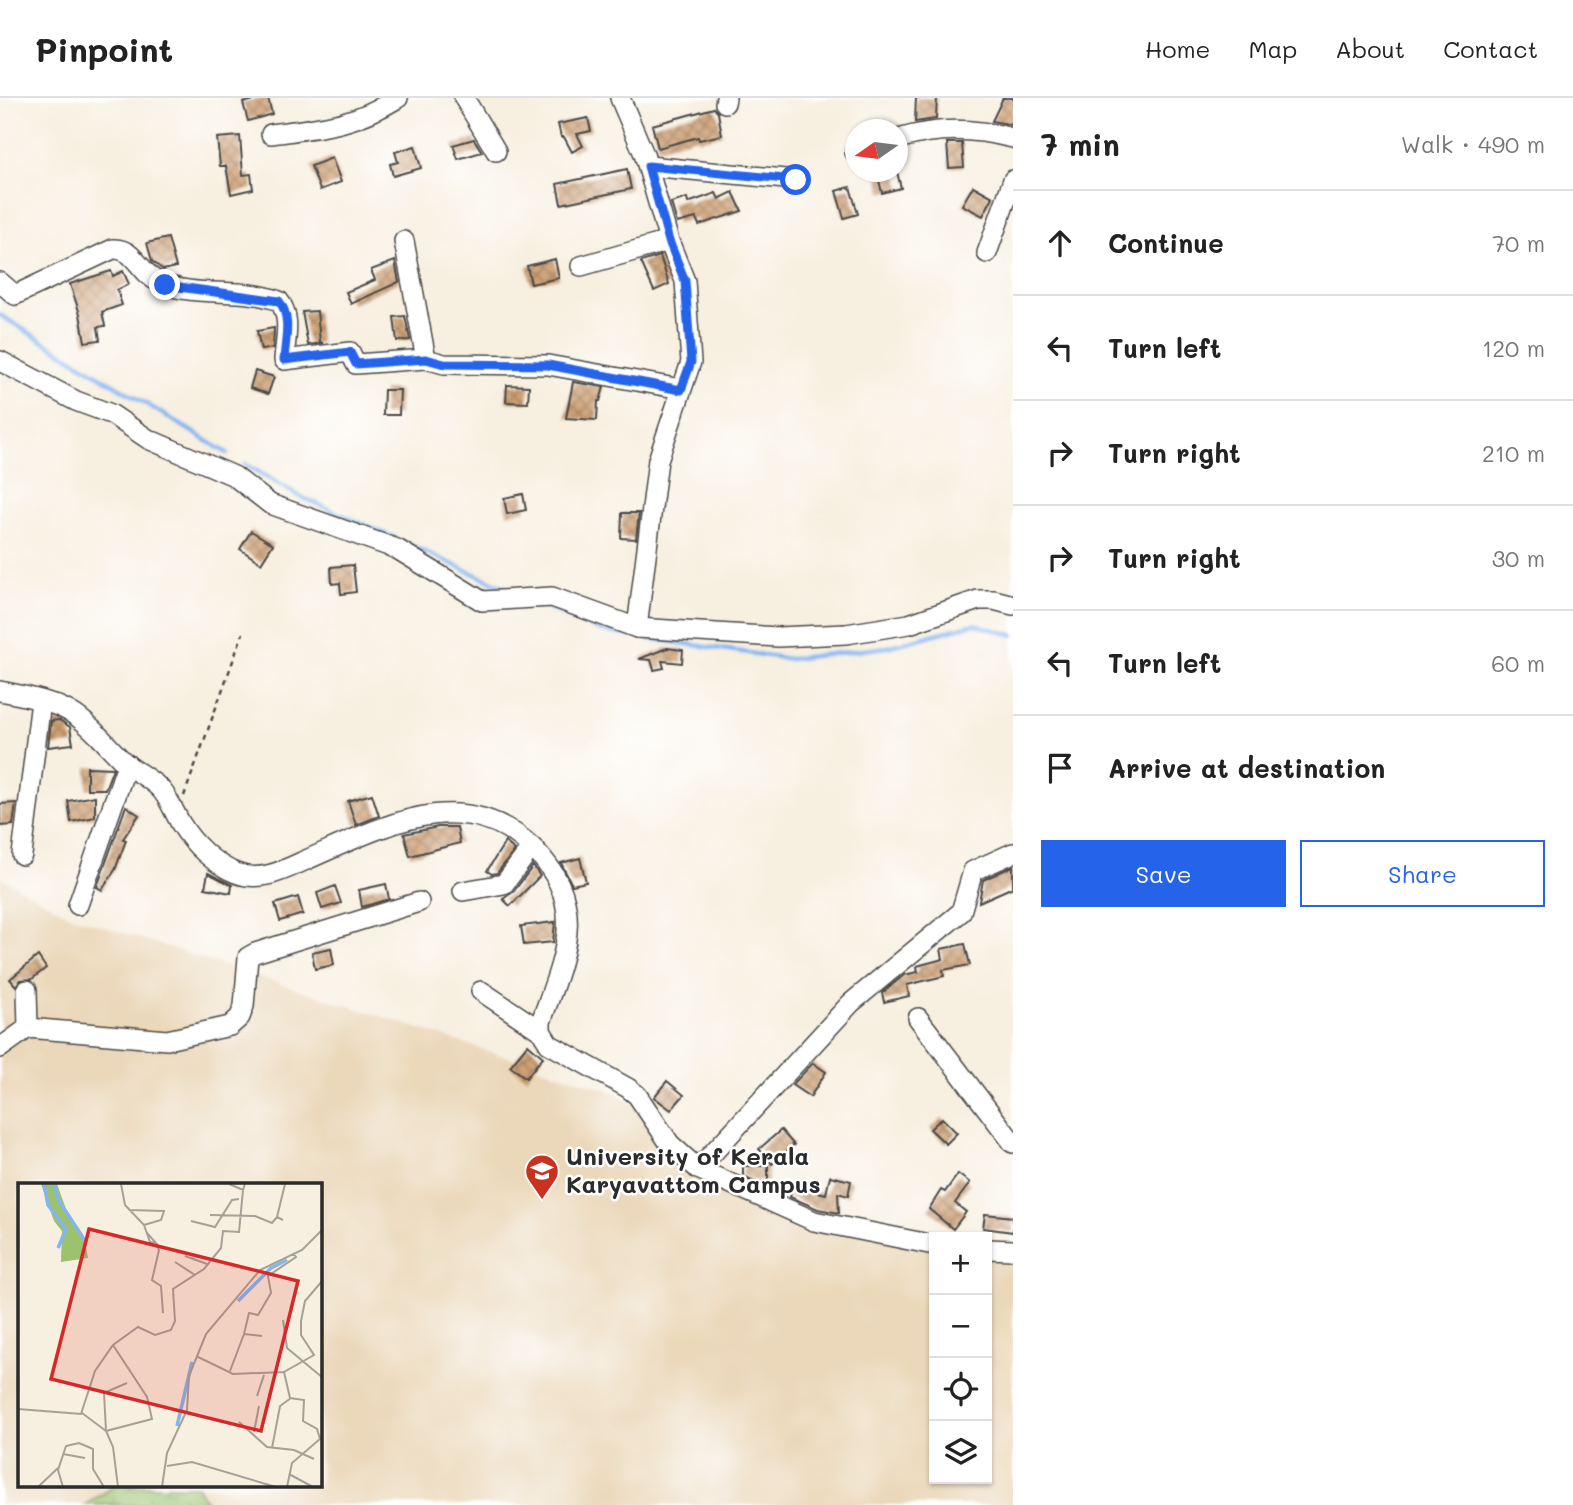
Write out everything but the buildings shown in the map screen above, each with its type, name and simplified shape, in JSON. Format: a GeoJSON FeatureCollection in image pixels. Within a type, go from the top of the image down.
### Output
{"type":"FeatureCollection","features":[{"type":"Feature","properties":{"kind":"street"},"geometry":{"type":"LineString","coordinates":[[271,134],[341,125],[367,116],[398,98]]}},
{"type":"Feature","properties":{"kind":"street"},"geometry":{"type":"LineString","coordinates":[[464,98],[496,151]]}},
{"type":"Feature","properties":{"kind":"street"},"geometry":{"type":"LineString","coordinates":[[620,98],[648,166],[669,241],[685,281],[691,362],[658,460],[637,628]]}},
{"type":"Feature","properties":{"kind":"street"},"geometry":{"type":"LineString","coordinates":[[908,136],[925,131],[964,128],[1013,138]]}},
{"type":"Feature","properties":{"kind":"street"},"geometry":{"type":"LineString","coordinates":[[648,166],[796,180]]}},
{"type":"Feature","properties":{"kind":"street"},"geometry":{"type":"LineString","coordinates":[[987,253],[1013,180]]}},
{"type":"Feature","properties":{"kind":"street"},"geometry":{"type":"LineString","coordinates":[[404,241],[426,359]]}},
{"type":"Feature","properties":{"kind":"street"},"geometry":{"type":"LineString","coordinates":[[581,266],[669,241]]}},
{"type":"Feature","properties":{"kind":"street"},"geometry":{"type":"LineString","coordinates":[[0,282],[15,295],[113,249],[122,248],[148,275],[165,285],[279,301],[285,309],[287,320],[284,360],[350,352],[356,364],[426,359],[444,364],[548,365],[681,390]]}},
{"type":"Feature","properties":{"kind":"street"},"geometry":{"type":"LineString","coordinates":[[0,361],[76,401],[111,414],[148,439],[234,476],[270,504],[397,549],[482,601],[552,597],[637,628],[778,637],[846,634],[938,616],[978,600],[994,600],[1013,605]]}},
{"type":"Feature","properties":{"kind":"street"},"geometry":{"type":"LineString","coordinates":[[0,691],[41,701],[76,716],[127,764],[163,791],[176,816],[206,853],[228,869],[248,877],[259,877],[287,869],[385,826],[451,812],[494,820],[512,829],[550,866],[561,887],[569,918],[566,947],[541,1021],[541,1031]]}},
{"type":"Feature","properties":{"kind":"street"},"geometry":{"type":"LineString","coordinates":[[22,855],[41,701]]}},
{"type":"Feature","properties":{"kind":"street"},"geometry":{"type":"LineString","coordinates":[[78,905],[127,764]]}},
{"type":"Feature","properties":{"kind":"street"},"geometry":{"type":"LineString","coordinates":[[463,891],[504,884],[532,848]]}},
{"type":"Feature","properties":{"kind":"street"},"geometry":{"type":"LineString","coordinates":[[698,1169],[851,1003],[961,912],[973,871],[1013,853]]}},
{"type":"Feature","properties":{"kind":"street"},"geometry":{"type":"LineString","coordinates":[[0,1048],[28,1028],[167,1040],[230,1026],[240,1017],[244,1006],[248,957],[418,902]]}},
{"type":"Feature","properties":{"kind":"street"},"geometry":{"type":"LineString","coordinates":[[27,990],[28,1028]]}},
{"type":"Feature","properties":{"kind":"street"},"geometry":{"type":"LineString","coordinates":[[481,991],[541,1031],[549,1044],[637,1096],[670,1144],[698,1169],[814,1221],[929,1244]]}},
{"type":"Feature","properties":{"kind":"street"},"geometry":{"type":"LineString","coordinates":[[918,1018],[1013,1143]]}},
{"type":"Feature","properties":{"kind":"street"},"geometry":{"type":"LineString","coordinates":[[992,1249],[1013,1250]]}},
{"type":"Feature","properties":{"kind":"path"},"geometry":{"type":"LineString","coordinates":[[176,816],[243,633]]}},
{"type":"Feature","properties":{"kind":"shaded area","name":"University of Kerala Karyavattom Campus"},"geometry":{"type":"Polygon","coordinates":[[[0,877],[71,916],[618,1093],[786,1217],[929,1234],[929,1484],[992,1484],[992,1242],[1013,1244],[1013,1505],[0,1505],[0,877]]]}},
{"type":"Feature","properties":{"kind":"green space"},"geometry":{"type":"Polygon","coordinates":[[[112,1488],[198,1488],[208,1505],[85,1505],[112,1488]]]}},
{"type":"Feature","properties":{"kind":"waterway"},"geometry":{"type":"LineString","coordinates":[[0,315],[227,453]]}},
{"type":"Feature","properties":{"kind":"waterway"},"geometry":{"type":"LineString","coordinates":[[245,464],[299,496],[395,538]]}},
{"type":"Feature","properties":{"kind":"waterway"},"geometry":{"type":"LineString","coordinates":[[403,542],[513,591]]}},
{"type":"Feature","properties":{"kind":"waterway"},"geometry":{"type":"LineString","coordinates":[[543,605],[601,631],[634,636]]}},
{"type":"Feature","properties":{"kind":"waterway"},"geometry":{"type":"LineString","coordinates":[[646,638],[790,659],[887,647],[974,624],[1013,635]]}},
{"type":"Feature","properties":{"kind":"place","name":"University of Kerala Karyavattom Campus"},"geometry":{"type":"Point","coordinates":[542,1201]}},
{"type":"Feature","properties":{"kind":"route"},"geometry":{"type":"LineString","coordinates":[[165,285],[279,301],[285,309],[287,320],[284,360],[350,352],[356,364],[426,359],[444,364],[548,365],[681,390],[691,362],[685,281],[669,241],[648,166],[796,180]]}}]}
